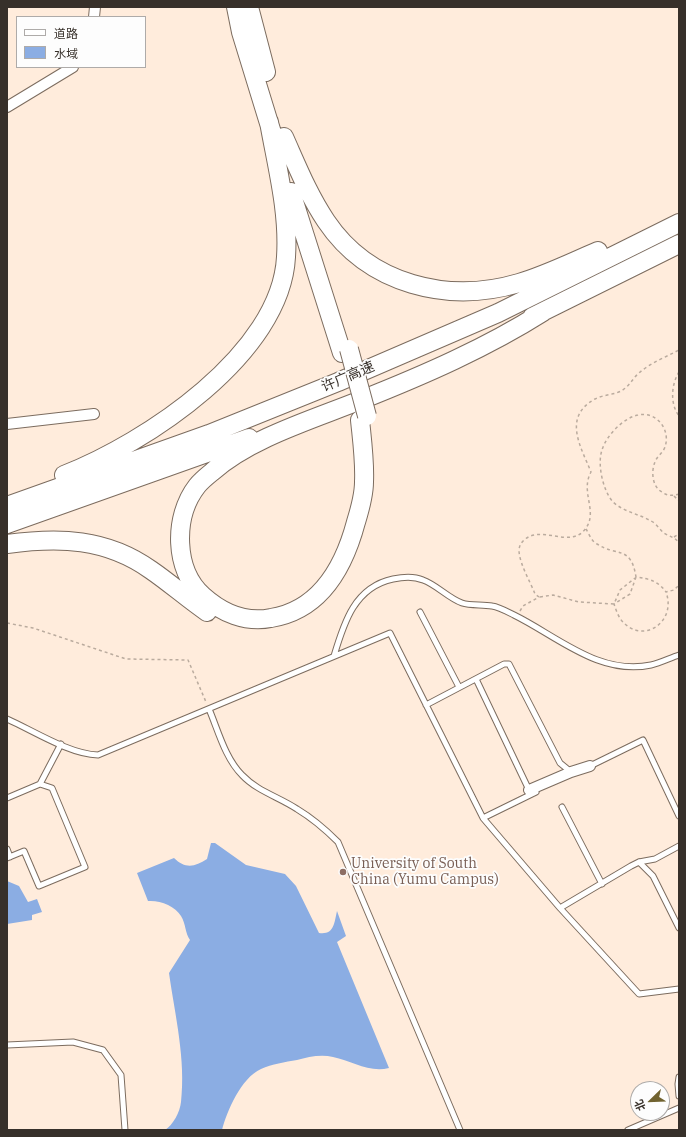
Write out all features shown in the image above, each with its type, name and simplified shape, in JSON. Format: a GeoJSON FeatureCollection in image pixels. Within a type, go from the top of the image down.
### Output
{"type":"FeatureCollection","features":[{"type":"Feature","properties":{"kind":"highway"},"geometry":{"type":"LineString","coordinates":[[236,7],[241,32],[269,122],[346,351]]}},
{"type":"Feature","properties":{"kind":"highway"},"geometry":{"type":"LineString","coordinates":[[7,544],[61,539],[90,542],[123,554],[149,569],[216,618],[240,626],[257,627],[276,626],[296,620],[314,610],[328,597],[341,579],[358,544],[366,518],[372,470],[364,418],[284,137],[249,7]]}},
{"type":"Feature","properties":{"kind":"highway"},"geometry":{"type":"LineString","coordinates":[[7,497],[73,472],[127,444],[152,428],[199,394],[219,377],[255,338],[270,313],[280,288],[286,258],[286,217],[269,122]]}},
{"type":"Feature","properties":{"kind":"highway"},"geometry":{"type":"LineString","coordinates":[[284,137],[307,190],[327,222],[351,250],[378,270],[402,281],[427,289],[476,291],[520,283],[679,215]]}},
{"type":"Feature","properties":{"kind":"highway","name":"许广高速"},"geometry":{"type":"LineString","coordinates":[[7,506],[209,434],[338,382],[498,312],[679,224]]}},
{"type":"Feature","properties":{"kind":"highway","name":"许广高速"},"geometry":{"type":"LineString","coordinates":[[7,524],[141,478],[301,418],[543,312],[679,244]]}},
{"type":"Feature","properties":{"kind":"highway"},"geometry":{"type":"LineString","coordinates":[[364,418],[364,483],[359,510],[351,541],[337,571],[321,593],[307,605],[290,614],[270,618],[253,619],[236,617],[219,608],[203,596],[190,582],[182,563],[180,544],[181,526],[186,507],[197,487],[214,470],[236,454],[281,432],[458,358],[508,334],[543,312]]}},
{"type":"Feature","properties":{"kind":"street"},"geometry":{"type":"LineString","coordinates":[[7,107],[71,68]]}},
{"type":"Feature","properties":{"kind":"street"},"geometry":{"type":"LineString","coordinates":[[7,424],[94,414]]}},
{"type":"Feature","properties":{"kind":"street"},"geometry":{"type":"LineString","coordinates":[[530,790],[571,772],[590,766]]}},
{"type":"Feature","properties":{"kind":"lane"},"geometry":{"type":"LineString","coordinates":[[334,656],[350,615],[365,591],[379,582],[407,577],[421,579],[462,603],[493,606],[516,616],[587,657],[613,664],[633,666],[650,665],[679,654]]}},
{"type":"Feature","properties":{"kind":"lane"},"geometry":{"type":"LineString","coordinates":[[420,612],[459,687]]}},
{"type":"Feature","properties":{"kind":"lane"},"geometry":{"type":"LineString","coordinates":[[7,719],[87,755],[98,755],[390,633],[483,818],[560,908],[638,994],[679,989]]}},
{"type":"Feature","properties":{"kind":"lane"},"geometry":{"type":"LineString","coordinates":[[426,705],[504,664],[509,664],[560,763],[571,772]]}},
{"type":"Feature","properties":{"kind":"lane"},"geometry":{"type":"LineString","coordinates":[[476,679],[530,790]]}},
{"type":"Feature","properties":{"kind":"lane"},"geometry":{"type":"LineString","coordinates":[[209,709],[227,752],[241,775],[259,788],[297,808],[316,821],[338,842],[460,1130]]}},
{"type":"Feature","properties":{"kind":"lane"},"geometry":{"type":"LineString","coordinates":[[483,818],[643,740],[679,816]]}},
{"type":"Feature","properties":{"kind":"lane"},"geometry":{"type":"LineString","coordinates":[[7,798],[40,784],[61,744]]}},
{"type":"Feature","properties":{"kind":"lane"},"geometry":{"type":"LineString","coordinates":[[7,849],[8,857],[24,851],[39,886],[85,867],[52,788],[40,784]]}},
{"type":"Feature","properties":{"kind":"lane"},"geometry":{"type":"LineString","coordinates":[[562,807],[602,884]]}},
{"type":"Feature","properties":{"kind":"lane"},"geometry":{"type":"LineString","coordinates":[[560,908],[639,862],[655,859],[679,846]]}},
{"type":"Feature","properties":{"kind":"lane"},"geometry":{"type":"LineString","coordinates":[[639,862],[654,876],[679,928]]}},
{"type":"Feature","properties":{"kind":"lane"},"geometry":{"type":"LineString","coordinates":[[7,1045],[73,1042],[103,1050],[121,1076],[125,1130]]}},
{"type":"Feature","properties":{"kind":"lane"},"geometry":{"type":"LineString","coordinates":[[679,1077],[679,1096]]}},
{"type":"Feature","properties":{"kind":"lane"},"geometry":{"type":"LineString","coordinates":[[628,1130],[679,1108]]}},
{"type":"Feature","properties":{"kind":"path"},"geometry":{"type":"LineString","coordinates":[[539,597],[534,594],[520,555],[519,547],[522,542],[527,537],[537,533],[570,538],[586,529],[591,517],[587,483],[591,472],[576,432],[576,424],[582,411],[596,398],[623,391],[638,373],[679,350]]}},
{"type":"Feature","properties":{"kind":"path"},"geometry":{"type":"LineString","coordinates":[[679,372],[674,381],[673,394],[673,402],[679,416]]}},
{"type":"Feature","properties":{"kind":"path"},"geometry":{"type":"LineString","coordinates":[[679,501],[674,496],[661,492],[657,489],[652,475],[654,463],[665,447],[666,440],[664,428],[658,419],[653,416],[639,415],[631,417],[619,425],[606,440],[600,457],[604,482],[612,500],[618,506],[651,521],[664,533],[674,537],[679,543]]}},
{"type":"Feature","properties":{"kind":"path"},"geometry":{"type":"LineString","coordinates":[[674,496],[679,494]]}},
{"type":"Feature","properties":{"kind":"path"},"geometry":{"type":"LineString","coordinates":[[516,616],[523,606],[539,597],[553,594],[579,602],[614,604],[630,594],[636,577],[632,560],[620,552],[596,544],[586,529]]}},
{"type":"Feature","properties":{"kind":"path"},"geometry":{"type":"LineString","coordinates":[[674,537],[679,534]]}},
{"type":"Feature","properties":{"kind":"path"},"geometry":{"type":"LineString","coordinates":[[636,577],[649,578],[655,581],[666,592],[669,605],[667,616],[659,625],[647,631],[640,631],[626,625],[619,617],[614,604],[620,590],[636,577]]}},
{"type":"Feature","properties":{"kind":"path"},"geometry":{"type":"LineString","coordinates":[[666,592],[674,590],[679,585]]}},
{"type":"Feature","properties":{"kind":"path"},"geometry":{"type":"LineString","coordinates":[[7,623],[33,628],[126,659],[188,660],[209,709]]}},
{"type":"Feature","properties":{"kind":"water"},"geometry":{"type":"Polygon","coordinates":[[[211,843],[215,843],[246,865],[285,874],[296,886],[319,933],[328,932],[332,928],[337,911],[346,936],[337,942],[389,1068],[368,1068],[328,1056],[310,1057],[274,1064],[254,1073],[241,1087],[227,1114],[222,1130],[165,1130],[176,1118],[181,1102],[182,1086],[181,1054],[169,973],[190,940],[183,919],[175,909],[162,903],[148,901],[137,873],[174,858],[182,864],[190,866],[198,864],[207,859],[211,843]]]}},
{"type":"Feature","properties":{"kind":"water"},"geometry":{"type":"Polygon","coordinates":[[[7,881],[19,886],[28,902],[37,899],[42,912],[32,915],[32,920],[7,924],[7,881]]]}},
{"type":"Feature","properties":{"kind":"place","name":"University of South China (Yumu Campus)"},"geometry":{"type":"Point","coordinates":[343,872]}}]}
